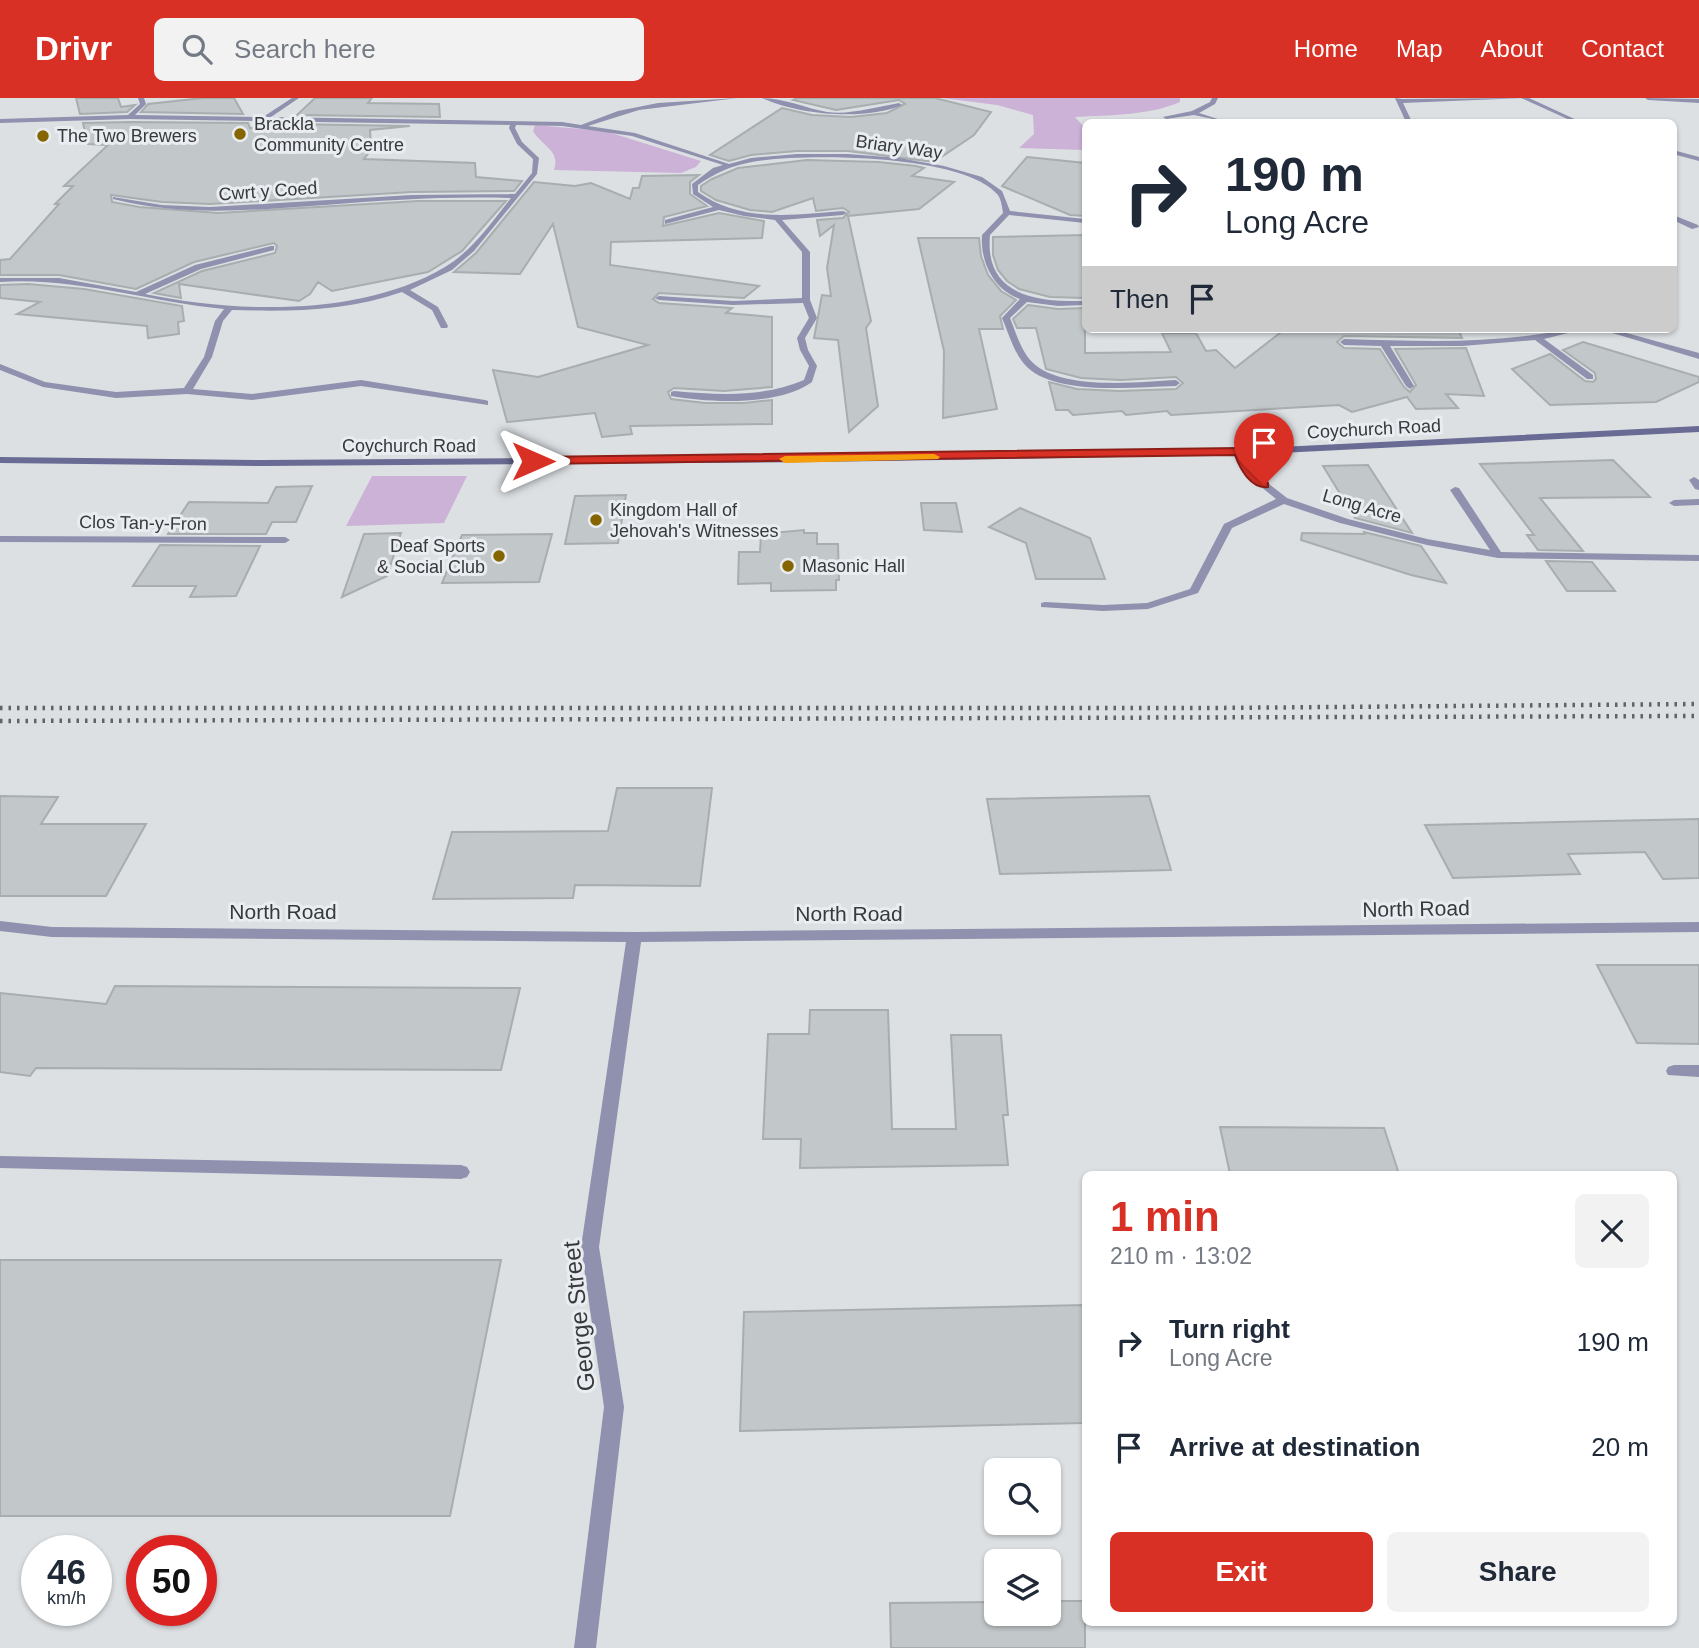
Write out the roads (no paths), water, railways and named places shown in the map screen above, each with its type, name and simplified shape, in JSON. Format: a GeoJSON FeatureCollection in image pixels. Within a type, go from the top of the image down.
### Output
{"type":"FeatureCollection","features":[{"type":"Feature","properties":{"kind":"main road","name":"Coychurch Road"},"geometry":{"type":"LineString","coordinates":[[0,460],[317,463],[1239,452],[1699,429]]}},
{"type":"Feature","properties":{"kind":"street"},"geometry":{"type":"LineString","coordinates":[[130,117],[144,104],[141,98]]}},
{"type":"Feature","properties":{"kind":"street"},"geometry":{"type":"LineString","coordinates":[[265,119],[296,98]]}},
{"type":"Feature","properties":{"kind":"street"},"geometry":{"type":"LineString","coordinates":[[584,125],[605,115],[630,109],[735,98]]}},
{"type":"Feature","properties":{"kind":"street"},"geometry":{"type":"LineString","coordinates":[[765,98],[830,114],[899,105]]}},
{"type":"Feature","properties":{"kind":"street"},"geometry":{"type":"LineString","coordinates":[[1166,117],[1194,113],[1213,103],[1215,98]]}},
{"type":"Feature","properties":{"kind":"street"},"geometry":{"type":"LineString","coordinates":[[1408,119],[1398,99],[1523,98],[1571,119]]}},
{"type":"Feature","properties":{"kind":"street"},"geometry":{"type":"LineString","coordinates":[[1647,98],[1699,101]]}},
{"type":"Feature","properties":{"kind":"street"},"geometry":{"type":"LineString","coordinates":[[1194,113],[1214,119]]}},
{"type":"Feature","properties":{"kind":"street"},"geometry":{"type":"LineString","coordinates":[[0,121],[130,117],[584,125],[633,134],[726,164]]}},
{"type":"Feature","properties":{"kind":"street"},"geometry":{"type":"LineString","coordinates":[[0,280],[54,280],[179,303],[231,306],[326,307],[402,289],[451,267],[535,173],[536,158],[514,137],[514,123]]}},
{"type":"Feature","properties":{"kind":"street","name":"Briary Way"},"geometry":{"type":"LineString","coordinates":[[717,208],[695,193],[695,184],[705,173],[726,164],[772,156],[822,153],[961,171],[985,181],[1000,192],[1007,213]]}},
{"type":"Feature","properties":{"kind":"street"},"geometry":{"type":"LineString","coordinates":[[1677,153],[1699,159]]}},
{"type":"Feature","properties":{"kind":"street","name":"Cwrt y Coed"},"geometry":{"type":"LineString","coordinates":[[115,198],[138,205],[202,211],[423,195],[516,196]]}},
{"type":"Feature","properties":{"kind":"street"},"geometry":{"type":"LineString","coordinates":[[668,222],[717,208],[740,214],[777,218],[843,213]]}},
{"type":"Feature","properties":{"kind":"street"},"geometry":{"type":"LineString","coordinates":[[1082,221],[1007,213],[986,235],[988,259],[999,285],[1025,299],[1082,303]]}},
{"type":"Feature","properties":{"kind":"street"},"geometry":{"type":"LineString","coordinates":[[674,394],[738,400],[789,391],[808,382],[813,366],[804,350],[802,338],[813,318],[806,300],[806,251],[777,218]]}},
{"type":"Feature","properties":{"kind":"street"},"geometry":{"type":"LineString","coordinates":[[1677,219],[1695,227]]}},
{"type":"Feature","properties":{"kind":"street"},"geometry":{"type":"LineString","coordinates":[[136,295],[198,267],[271,248]]}},
{"type":"Feature","properties":{"kind":"street"},"geometry":{"type":"LineString","coordinates":[[402,289],[435,309],[444,326]]}},
{"type":"Feature","properties":{"kind":"street"},"geometry":{"type":"LineString","coordinates":[[659,298],[733,303],[806,300]]}},
{"type":"Feature","properties":{"kind":"street"},"geometry":{"type":"LineString","coordinates":[[1025,299],[1006,318],[1022,353],[1033,368],[1057,379],[1086,384],[1176,383]]}},
{"type":"Feature","properties":{"kind":"street"},"geometry":{"type":"LineString","coordinates":[[187,391],[208,357],[219,321],[231,306]]}},
{"type":"Feature","properties":{"kind":"street"},"geometry":{"type":"LineString","coordinates":[[1344,342],[1457,343],[1558,333]]}},
{"type":"Feature","properties":{"kind":"street"},"geometry":{"type":"LineString","coordinates":[[1618,333],[1699,356]]}},
{"type":"Feature","properties":{"kind":"street"},"geometry":{"type":"LineString","coordinates":[[1536,337],[1590,377]]}},
{"type":"Feature","properties":{"kind":"street"},"geometry":{"type":"LineString","coordinates":[[1384,343],[1410,386]]}},
{"type":"Feature","properties":{"kind":"street"},"geometry":{"type":"LineString","coordinates":[[0,367],[43,384],[116,395],[187,391],[253,397],[361,383],[485,403]]}},
{"type":"Feature","properties":{"kind":"street","name":"Long Acre"},"geometry":{"type":"LineString","coordinates":[[1239,452],[1246,470],[1283,500],[1344,521],[1403,536],[1498,555],[1699,558]]}},
{"type":"Feature","properties":{"kind":"street"},"geometry":{"type":"LineString","coordinates":[[1455,490],[1498,555]]}},
{"type":"Feature","properties":{"kind":"street"},"geometry":{"type":"LineString","coordinates":[[1045,605],[1103,608],[1147,606],[1194,591],[1228,526],[1283,500]]}},
{"type":"Feature","properties":{"kind":"street"},"geometry":{"type":"LineString","coordinates":[[1674,503],[1699,502]]}},
{"type":"Feature","properties":{"kind":"street","name":"Clos Tan-y-Fron"},"geometry":{"type":"LineString","coordinates":[[0,539],[285,540]]}},
{"type":"Feature","properties":{"kind":"street","name":"North Road"},"geometry":{"type":"LineString","coordinates":[[0,926],[52,932],[634,937],[1699,927]]}},
{"type":"Feature","properties":{"kind":"street","name":"George Street"},"geometry":{"type":"LineString","coordinates":[[586,1648],[614,1407],[590,1247],[634,937]]}},
{"type":"Feature","properties":{"kind":"street"},"geometry":{"type":"LineString","coordinates":[[1674,1071],[1699,1071]]}},
{"type":"Feature","properties":{"kind":"street"},"geometry":{"type":"LineString","coordinates":[[0,1162],[461,1172]]}},
{"type":"Feature","properties":{"kind":"railway"},"geometry":{"type":"LineString","coordinates":[[0,708],[1210,708],[1699,704]]}},
{"type":"Feature","properties":{"kind":"railway"},"geometry":{"type":"LineString","coordinates":[[0,721],[1699,716]]}},
{"type":"Feature","properties":{"kind":"place","name":"Brackla Community Centre"},"geometry":{"type":"Point","coordinates":[240,134]}},
{"type":"Feature","properties":{"kind":"place","name":"The Two Brewers"},"geometry":{"type":"Point","coordinates":[43,136]}},
{"type":"Feature","properties":{"kind":"place","name":"Kingdom Hall of Jehovah's Witnesses"},"geometry":{"type":"Point","coordinates":[596,520]}},
{"type":"Feature","properties":{"kind":"place","name":"Deaf Sports & Social Club"},"geometry":{"type":"Point","coordinates":[499,556]}},
{"type":"Feature","properties":{"kind":"place","name":"Masonic Hall"},"geometry":{"type":"Point","coordinates":[788,566]}}]}
